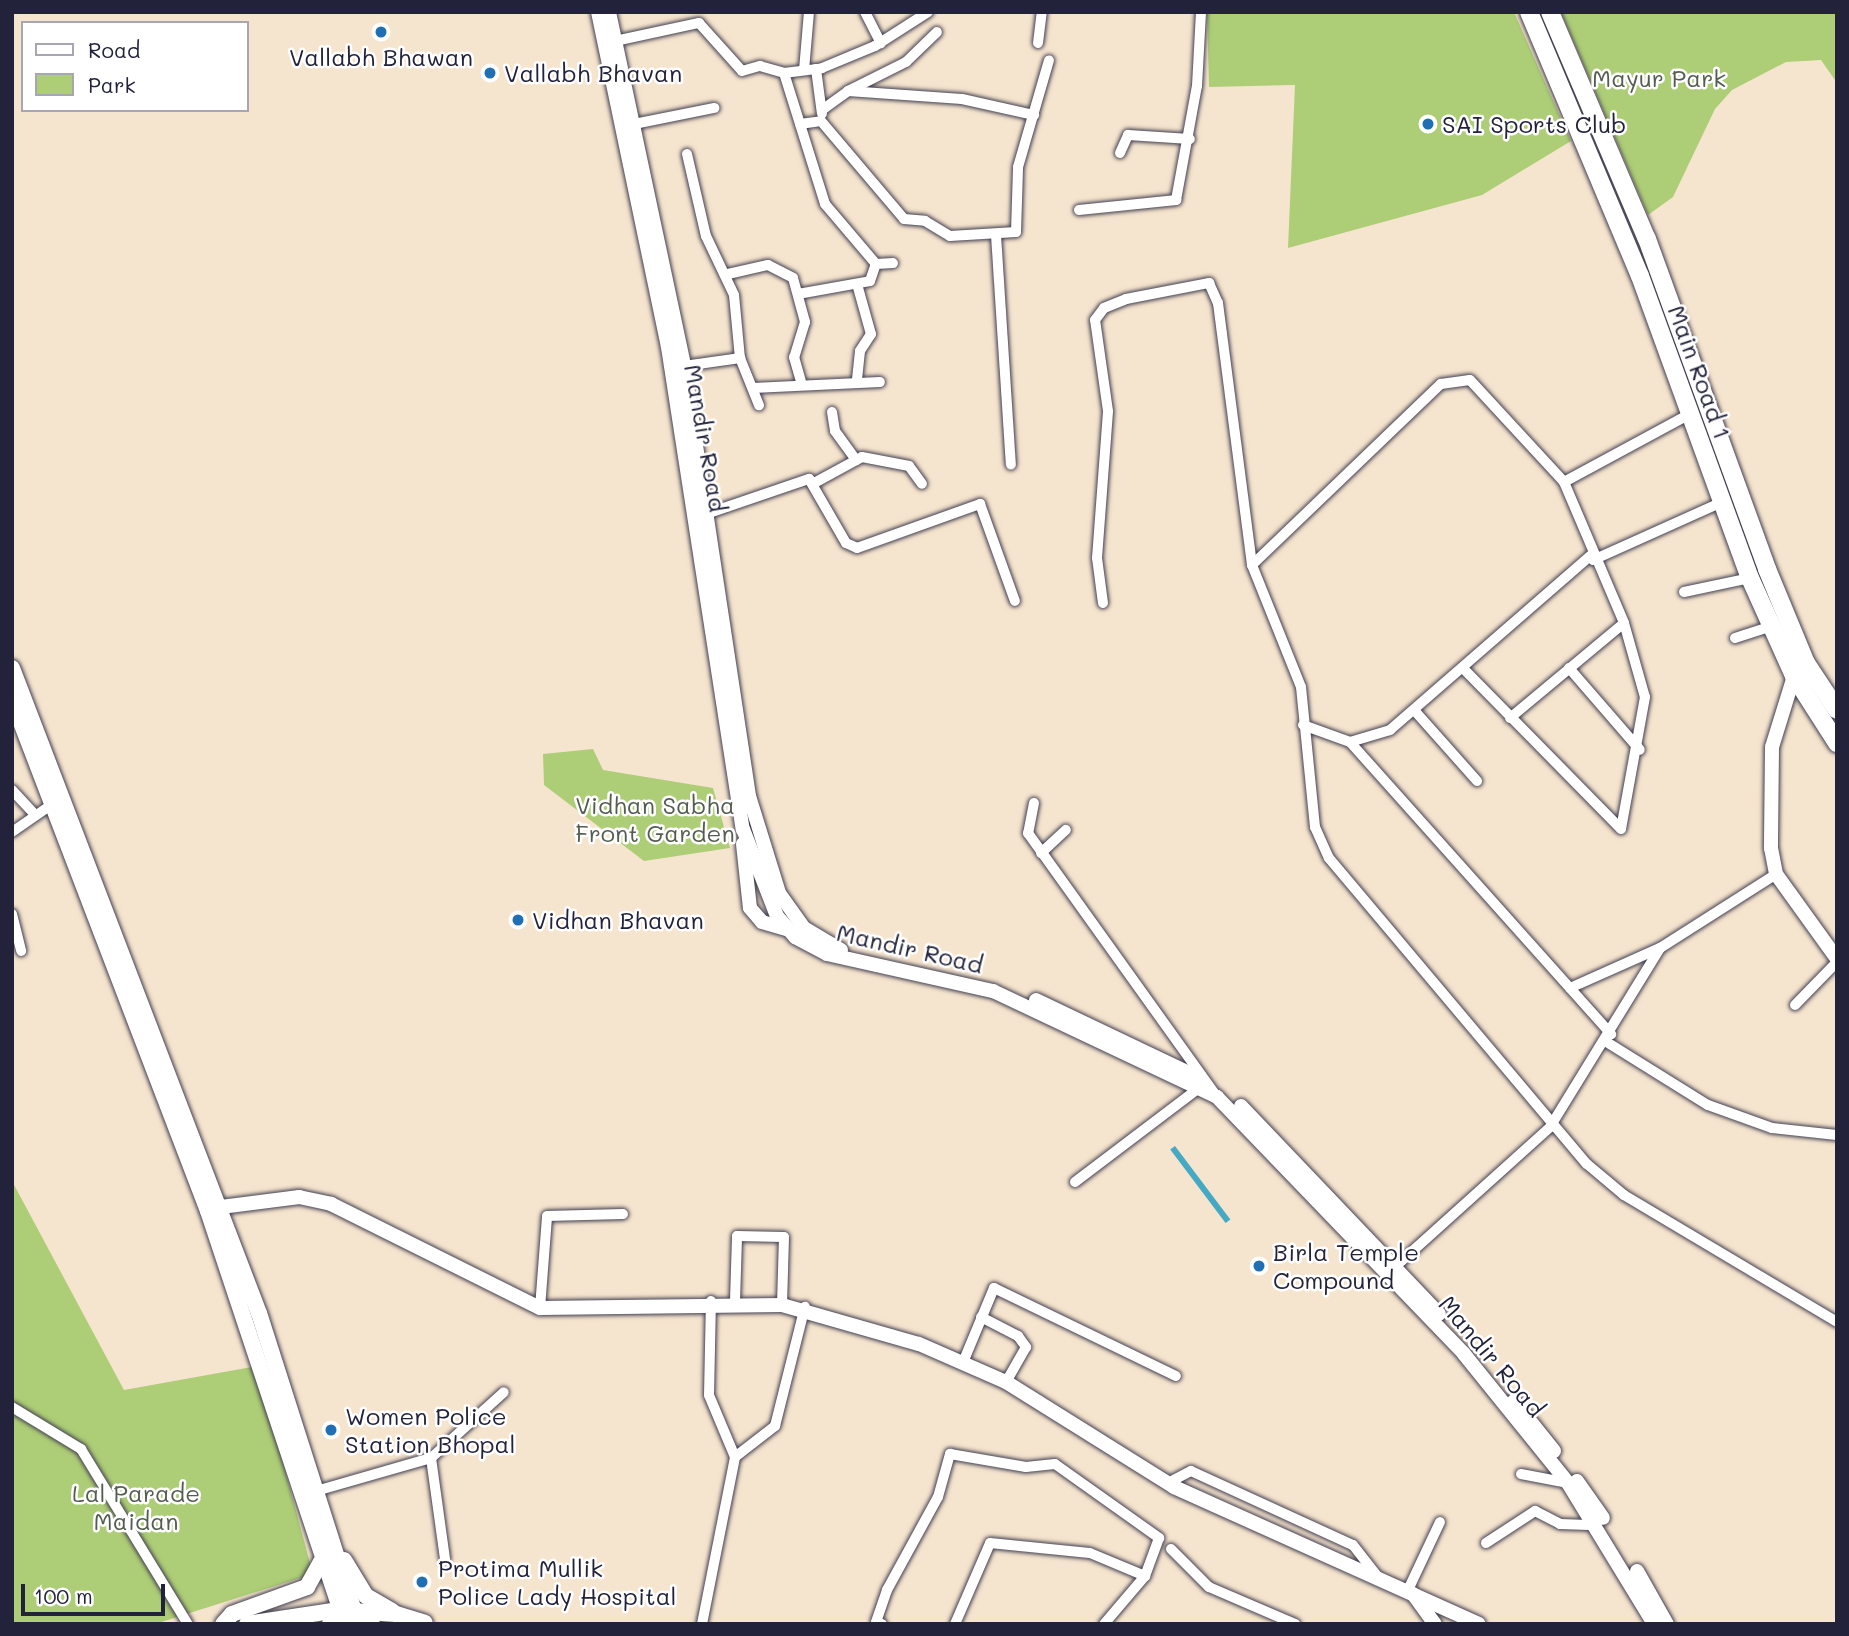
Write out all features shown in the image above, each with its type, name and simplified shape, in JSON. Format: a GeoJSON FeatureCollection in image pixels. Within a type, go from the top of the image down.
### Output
{"type":"FeatureCollection","features":[{"type":"Feature","properties":{"kind":"main road","name":"Main Road 1"},"geometry":{"type":"LineString","coordinates":[[1529,12],[1640,276],[1750,578],[1794,676],[1837,743]]}},
{"type":"Feature","properties":{"kind":"main road","name":"Main Road 1"},"geometry":{"type":"LineString","coordinates":[[1550,12],[1660,275],[1767,569],[1806,663],[1837,710]]}},
{"type":"Feature","properties":{"kind":"main road"},"geometry":{"type":"LineString","coordinates":[[1640,276],[1660,275]]}},
{"type":"Feature","properties":{"kind":"main road"},"geometry":{"type":"LineString","coordinates":[[12,668],[220,1207],[316,1491],[349,1619]]}},
{"type":"Feature","properties":{"kind":"main road"},"geometry":{"type":"LineString","coordinates":[[12,699],[208,1211],[321,1562],[349,1619]]}},
{"type":"Feature","properties":{"kind":"main road"},"geometry":{"type":"LineString","coordinates":[[325,1521],[361,1589],[396,1614],[423,1624]]}},
{"type":"Feature","properties":{"kind":"main road"},"geometry":{"type":"LineString","coordinates":[[223,1624],[232,1614],[307,1587],[321,1562]]}},
{"type":"Feature","properties":{"kind":"main road"},"geometry":{"type":"LineString","coordinates":[[247,1624],[396,1614]]}},
{"type":"Feature","properties":{"kind":"street","name":"Mandir Road"},"geometry":{"type":"LineString","coordinates":[[598,12],[684,366],[709,513],[749,796],[776,888],[798,923],[833,948],[995,981],[1203,1085],[1260,1123],[1397,1265],[1588,1495],[1667,1624]]}},
{"type":"Feature","properties":{"kind":"street","name":"Mandir Road"},"geometry":{"type":"LineString","coordinates":[[609,12],[634,124],[694,497],[743,829],[769,901],[787,929],[827,954],[993,991],[1203,1085],[1464,1354],[1567,1483],[1596,1525],[1654,1624]]}},
{"type":"Feature","properties":{"kind":"street"},"geometry":{"type":"LineString","coordinates":[[804,70],[808,12]]}},
{"type":"Feature","properties":{"kind":"street"},"geometry":{"type":"LineString","coordinates":[[865,12],[881,43]]}},
{"type":"Feature","properties":{"kind":"street"},"geometry":{"type":"LineString","coordinates":[[615,41],[699,23],[742,71],[760,66],[784,73],[816,69],[881,43],[928,12]]}},
{"type":"Feature","properties":{"kind":"street"},"geometry":{"type":"LineString","coordinates":[[1038,43],[1042,12]]}},
{"type":"Feature","properties":{"kind":"street"},"geometry":{"type":"LineString","coordinates":[[1079,210],[1174,202],[1190,139],[1201,12]]}},
{"type":"Feature","properties":{"kind":"street"},"geometry":{"type":"LineString","coordinates":[[800,124],[822,115],[848,91],[906,62],[937,32]]}},
{"type":"Feature","properties":{"kind":"street"},"geometry":{"type":"LineString","coordinates":[[816,69],[822,115],[904,219],[925,221],[950,236],[996,236],[1018,230],[1018,167],[1049,60]]}},
{"type":"Feature","properties":{"kind":"street"},"geometry":{"type":"LineString","coordinates":[[784,73],[825,204],[876,264]]}},
{"type":"Feature","properties":{"kind":"street"},"geometry":{"type":"LineString","coordinates":[[848,91],[962,99],[1034,116]]}},
{"type":"Feature","properties":{"kind":"street"},"geometry":{"type":"LineString","coordinates":[[634,124],[715,108]]}},
{"type":"Feature","properties":{"kind":"street"},"geometry":{"type":"LineString","coordinates":[[1120,153],[1128,135],[1190,139]]}},
{"type":"Feature","properties":{"kind":"street"},"geometry":{"type":"LineString","coordinates":[[687,154],[706,236],[728,274],[740,358],[759,405]]}},
{"type":"Feature","properties":{"kind":"street"},"geometry":{"type":"LineString","coordinates":[[996,236],[1011,465]]}},
{"type":"Feature","properties":{"kind":"street"},"geometry":{"type":"LineString","coordinates":[[876,264],[893,263]]}},
{"type":"Feature","properties":{"kind":"street"},"geometry":{"type":"LineString","coordinates":[[798,294],[873,279],[876,264]]}},
{"type":"Feature","properties":{"kind":"street"},"geometry":{"type":"LineString","coordinates":[[728,274],[768,265],[793,278],[805,322],[794,357],[801,381]]}},
{"type":"Feature","properties":{"kind":"street"},"geometry":{"type":"LineString","coordinates":[[1102,603],[1097,558],[1108,411],[1095,320],[1104,308],[1126,299],[1203,281],[1213,288],[1252,565],[1301,687],[1315,827],[1329,858],[1550,1127],[1624,1195],[1837,1322]]}},
{"type":"Feature","properties":{"kind":"street"},"geometry":{"type":"LineString","coordinates":[[857,284],[871,334],[860,351],[857,380]]}},
{"type":"Feature","properties":{"kind":"street"},"geometry":{"type":"LineString","coordinates":[[684,366],[740,358]]}},
{"type":"Feature","properties":{"kind":"street"},"geometry":{"type":"LineString","coordinates":[[1252,565],[1450,380],[1470,380],[1564,482],[1583,519],[1592,557],[1624,624],[1645,697],[1640,750],[1625,824],[1616,828],[1464,668]]}},
{"type":"Feature","properties":{"kind":"street"},"geometry":{"type":"LineString","coordinates":[[753,388],[801,381],[880,382]]}},
{"type":"Feature","properties":{"kind":"street"},"geometry":{"type":"LineString","coordinates":[[832,412],[835,431],[856,460]]}},
{"type":"Feature","properties":{"kind":"street"},"geometry":{"type":"LineString","coordinates":[[1564,482],[1690,414]]}},
{"type":"Feature","properties":{"kind":"street"},"geometry":{"type":"LineString","coordinates":[[816,482],[856,460],[877,458],[909,467],[922,484]]}},
{"type":"Feature","properties":{"kind":"street"},"geometry":{"type":"LineString","coordinates":[[709,513],[809,479],[816,482],[846,543],[857,548],[980,504],[1015,601]]}},
{"type":"Feature","properties":{"kind":"street"},"geometry":{"type":"LineString","coordinates":[[1350,742],[1390,730],[1592,557],[1722,502]]}},
{"type":"Feature","properties":{"kind":"street"},"geometry":{"type":"LineString","coordinates":[[1684,592],[1750,578]]}},
{"type":"Feature","properties":{"kind":"street"},"geometry":{"type":"LineString","coordinates":[[1510,719],[1624,624]]}},
{"type":"Feature","properties":{"kind":"street"},"geometry":{"type":"LineString","coordinates":[[1735,638],[1772,626]]}},
{"type":"Feature","properties":{"kind":"street"},"geometry":{"type":"LineString","coordinates":[[1569,668],[1640,750]]}},
{"type":"Feature","properties":{"kind":"street"},"geometry":{"type":"LineString","coordinates":[[1794,676],[1772,747],[1768,784],[1776,874],[1837,960],[1795,1005]]}},
{"type":"Feature","properties":{"kind":"street"},"geometry":{"type":"LineString","coordinates":[[1414,710],[1477,781]]}},
{"type":"Feature","properties":{"kind":"street"},"geometry":{"type":"LineString","coordinates":[[1303,725],[1350,742],[1570,988],[1608,1038],[1708,1105],[1772,1128],[1837,1135]]}},
{"type":"Feature","properties":{"kind":"street"},"geometry":{"type":"LineString","coordinates":[[12,790],[35,815]]}},
{"type":"Feature","properties":{"kind":"street"},"geometry":{"type":"LineString","coordinates":[[1034,803],[1028,833],[1203,1085],[1074,1182]]}},
{"type":"Feature","properties":{"kind":"street"},"geometry":{"type":"LineString","coordinates":[[12,832],[51,805]]}},
{"type":"Feature","properties":{"kind":"street"},"geometry":{"type":"LineString","coordinates":[[743,829],[745,898],[762,922],[787,929]]}},
{"type":"Feature","properties":{"kind":"street"},"geometry":{"type":"LineString","coordinates":[[1041,853],[1066,830]]}},
{"type":"Feature","properties":{"kind":"street"},"geometry":{"type":"LineString","coordinates":[[1570,988],[1660,948],[1776,874]]}},
{"type":"Feature","properties":{"kind":"street"},"geometry":{"type":"LineString","coordinates":[[12,914],[21,951]]}},
{"type":"Feature","properties":{"kind":"street"},"geometry":{"type":"LineString","coordinates":[[1397,1265],[1550,1127],[1608,1038],[1660,948]]}},
{"type":"Feature","properties":{"kind":"street"},"geometry":{"type":"LineString","coordinates":[[220,1207],[299,1197],[331,1204],[540,1308],[711,1301],[805,1307],[964,1360],[1006,1382],[1168,1483],[1410,1590],[1479,1624]]}},
{"type":"Feature","properties":{"kind":"street"},"geometry":{"type":"LineString","coordinates":[[540,1308],[547,1216],[623,1214]]}},
{"type":"Feature","properties":{"kind":"street"},"geometry":{"type":"LineString","coordinates":[[735,1301],[737,1236],[785,1237],[782,1305]]}},
{"type":"Feature","properties":{"kind":"street"},"geometry":{"type":"LineString","coordinates":[[964,1360],[995,1288],[1176,1376]]}},
{"type":"Feature","properties":{"kind":"street"},"geometry":{"type":"LineString","coordinates":[[702,1624],[735,1457],[709,1395],[711,1301]]}},
{"type":"Feature","properties":{"kind":"street"},"geometry":{"type":"LineString","coordinates":[[735,1457],[775,1426],[805,1307]]}},
{"type":"Feature","properties":{"kind":"street"},"geometry":{"type":"LineString","coordinates":[[981,1317],[1018,1336],[1026,1347],[1006,1382]]}},
{"type":"Feature","properties":{"kind":"street"},"geometry":{"type":"LineString","coordinates":[[316,1491],[431,1458],[505,1392]]}},
{"type":"Feature","properties":{"kind":"street"},"geometry":{"type":"LineString","coordinates":[[12,1408],[81,1449],[188,1624]]}},
{"type":"Feature","properties":{"kind":"street"},"geometry":{"type":"LineString","coordinates":[[882,1624],[876,1622],[887,1590],[933,1508],[950,1454],[1026,1467],[1055,1464],[1159,1538],[1145,1576],[1104,1624]]}},
{"type":"Feature","properties":{"kind":"street"},"geometry":{"type":"LineString","coordinates":[[431,1458],[445,1559]]}},
{"type":"Feature","properties":{"kind":"street"},"geometry":{"type":"LineString","coordinates":[[1168,1483],[1191,1471],[1353,1545],[1378,1577]]}},
{"type":"Feature","properties":{"kind":"street"},"geometry":{"type":"LineString","coordinates":[[1521,1474],[1567,1483]]}},
{"type":"Feature","properties":{"kind":"street"},"geometry":{"type":"LineString","coordinates":[[1486,1543],[1535,1511],[1560,1524],[1596,1525]]}},
{"type":"Feature","properties":{"kind":"street"},"geometry":{"type":"LineString","coordinates":[[1410,1590],[1440,1522]]}},
{"type":"Feature","properties":{"kind":"street"},"geometry":{"type":"LineString","coordinates":[[955,1624],[990,1543],[1090,1553],[1145,1576]]}},
{"type":"Feature","properties":{"kind":"street"},"geometry":{"type":"LineString","coordinates":[[1171,1549],[1209,1587],[1295,1624]]}},
{"type":"Feature","properties":{"kind":"street"},"geometry":{"type":"LineString","coordinates":[[1410,1590],[1435,1624]]}},
{"type":"Feature","properties":{"kind":"green space","name":"SAI Sports Club"},"geometry":{"type":"Polygon","coordinates":[[[1207,12],[1514,12],[1571,141],[1482,195],[1288,248],[1295,85],[1209,87],[1207,12]]]}},
{"type":"Feature","properties":{"kind":"green space","name":"Mayur Park"},"geometry":{"type":"Polygon","coordinates":[[[1561,12],[1837,12],[1837,83],[1821,60],[1786,62],[1732,90],[1715,109],[1673,197],[1648,215],[1561,12]]]}},
{"type":"Feature","properties":{"kind":"green space","name":"Vidhan Sabha Front Garden"},"geometry":{"type":"Polygon","coordinates":[[[593,749],[603,770],[713,788],[730,848],[644,861],[544,785],[543,754],[593,749]]]}},
{"type":"Feature","properties":{"kind":"green space","name":"Lal Parade Maidan"},"geometry":{"type":"Polygon","coordinates":[[[12,1181],[124,1390],[257,1366],[313,1574],[155,1624],[12,1624],[12,1181]]]}},
{"type":"Feature","properties":{"kind":"water"},"geometry":{"type":"Polygon","coordinates":[[[1175,1146],[1230,1219],[1226,1223],[1170,1150],[1175,1146]]]}},
{"type":"Feature","properties":{"kind":"place","name":"Vallabh Bhawan"},"geometry":{"type":"Point","coordinates":[381,32]}},
{"type":"Feature","properties":{"kind":"place","name":"Vallabh Bhavan"},"geometry":{"type":"Point","coordinates":[490,73]}},
{"type":"Feature","properties":{"kind":"place","name":"SAI Sports Club"},"geometry":{"type":"Point","coordinates":[1428,124]}},
{"type":"Feature","properties":{"kind":"place","name":"Vidhan Bhavan"},"geometry":{"type":"Point","coordinates":[518,920]}},
{"type":"Feature","properties":{"kind":"place","name":"Birla Temple Compound"},"geometry":{"type":"Point","coordinates":[1259,1266]}},
{"type":"Feature","properties":{"kind":"place","name":"Women Police Station Bhopal"},"geometry":{"type":"Point","coordinates":[331,1430]}},
{"type":"Feature","properties":{"kind":"place","name":"Protima Mullik Police Lady Hospital"},"geometry":{"type":"Point","coordinates":[422,1582]}}]}
